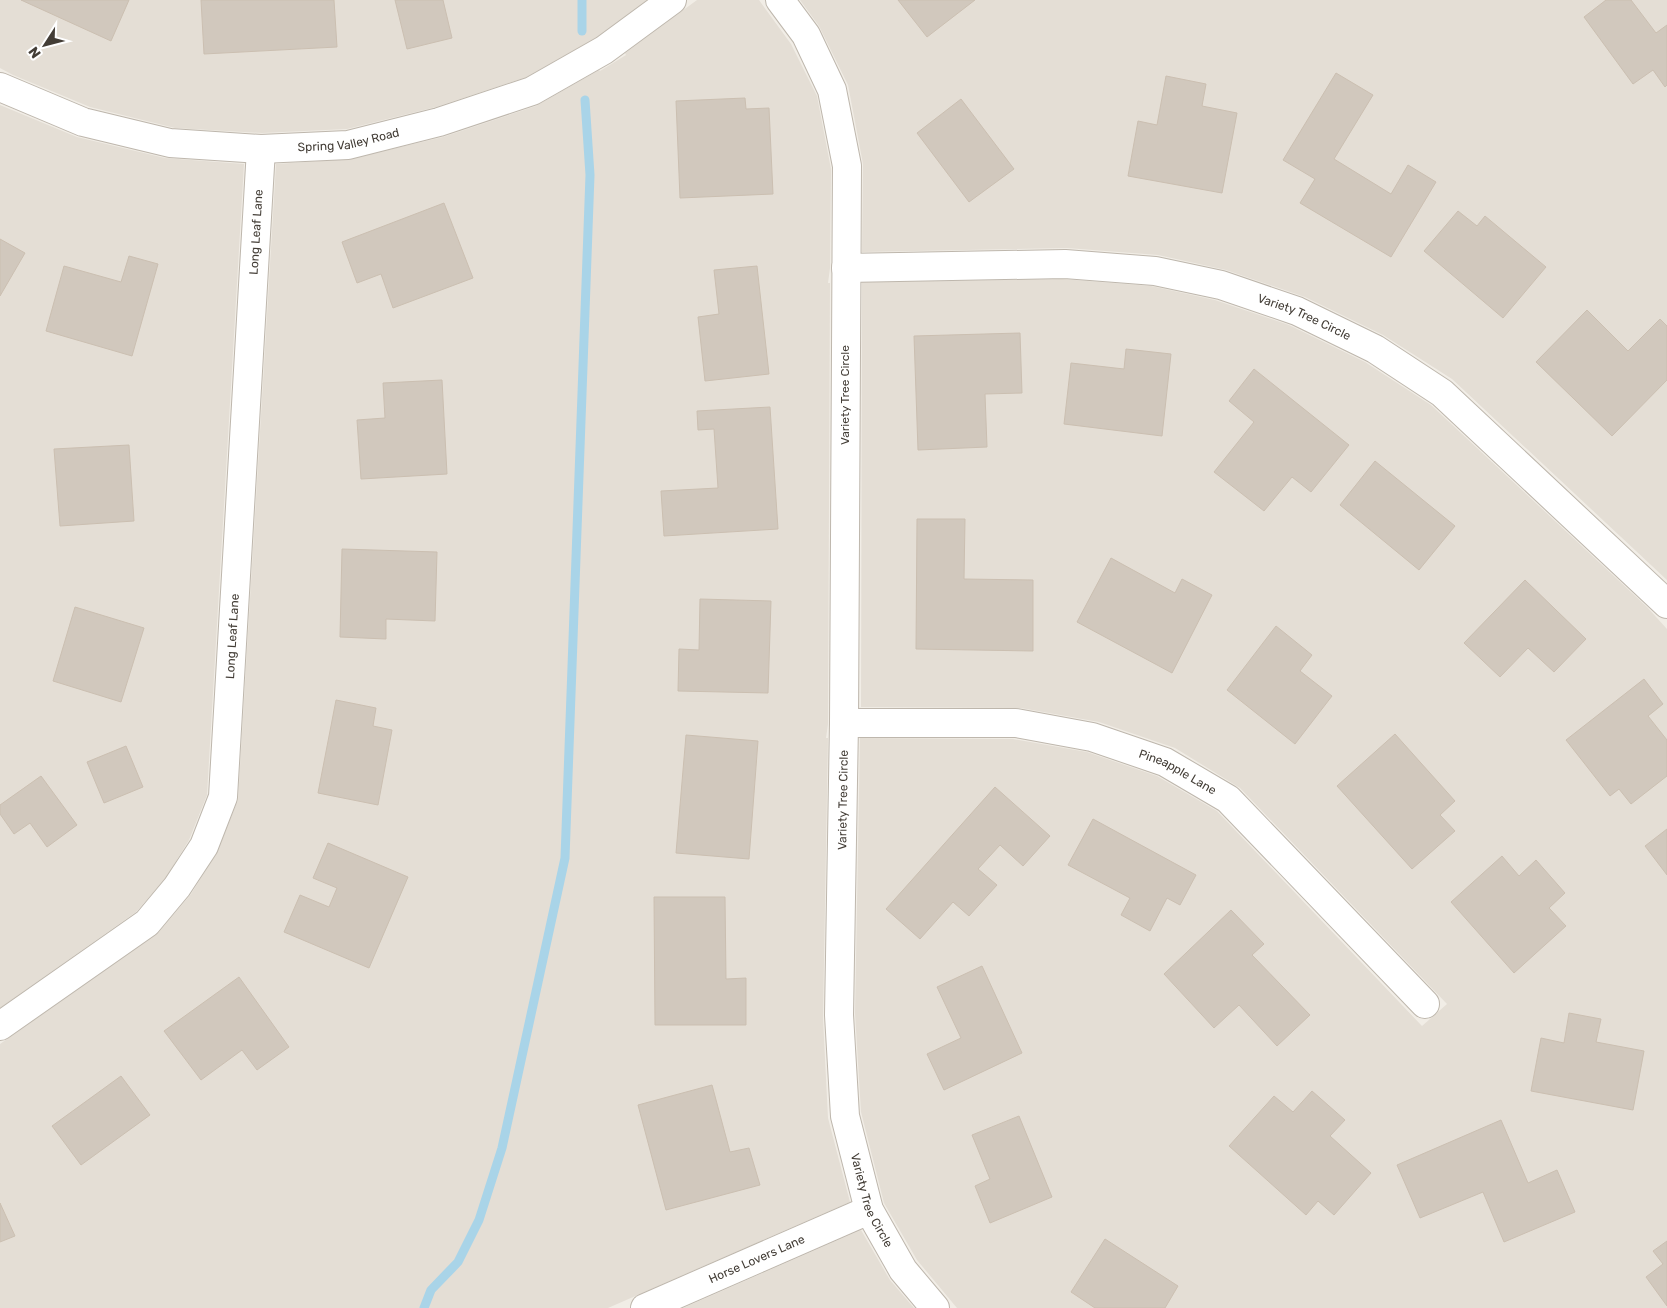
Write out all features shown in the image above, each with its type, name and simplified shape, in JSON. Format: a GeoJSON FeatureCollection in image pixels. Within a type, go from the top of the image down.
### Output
{"type":"FeatureCollection","features":[{"type":"Feature","properties":{"kind":"street","name":"Spring Valley Road"},"geometry":{"type":"LineString","coordinates":[[0,87],[83,122],[170,143],[261,149],[348,145],[439,122],[532,91],[604,50],[672,0]]}},
{"type":"Feature","properties":{"kind":"street","name":"Variety Tree Circle"},"geometry":{"type":"LineString","coordinates":[[780,0],[806,36],[832,90],[847,166],[844,723],[839,1015],[845,1116],[868,1210],[903,1270],[935,1308]]}},
{"type":"Feature","properties":{"kind":"street","name":"Long Leaf Lane"},"geometry":{"type":"LineString","coordinates":[[0,1026],[147,923],[177,887],[204,846],[222,797],[261,149]]}},
{"type":"Feature","properties":{"kind":"street","name":"Variety Tree Circle"},"geometry":{"type":"LineString","coordinates":[[846,268],[1065,264],[1155,271],[1221,285],[1297,311],[1375,349],[1442,393],[1667,604]]}},
{"type":"Feature","properties":{"kind":"street","name":"Pineapple Lane"},"geometry":{"type":"LineString","coordinates":[[844,723],[1016,724],[1092,737],[1165,762],[1228,799],[1425,1004]]}},
{"type":"Feature","properties":{"kind":"street","name":"Horse Lovers Lane"},"geometry":{"type":"LineString","coordinates":[[645,1308],[868,1210]]}},
{"type":"Feature","properties":{"kind":"shaded area"},"geometry":{"type":"Polygon","coordinates":[[[0,0],[647,0],[596,38],[527,77],[436,107],[347,129],[262,133],[175,128],[90,107],[13,75],[0,68],[0,0]]]}},
{"type":"Feature","properties":{"kind":"shaded area"},"geometry":{"type":"Polygon","coordinates":[[[697,0],[759,0],[791,44],[817,96],[831,169],[830,268],[828,283],[830,283],[828,724],[826,738],[828,738],[823,1018],[828,1118],[850,1202],[608,1308],[0,1308],[0,1044],[159,932],[191,894],[217,852],[238,800],[276,164],[350,159],[443,137],[536,106],[626,55],[625,53],[697,0]]]}},
{"type":"Feature","properties":{"kind":"shaded area"},"geometry":{"type":"Polygon","coordinates":[[[800,0],[1667,0],[1667,580],[1452,379],[1383,335],[1305,297],[1226,270],[1158,255],[1067,248],[862,252],[863,164],[848,85],[819,26],[800,0]]]}},
{"type":"Feature","properties":{"kind":"shaded area"},"geometry":{"type":"Polygon","coordinates":[[[0,105],[77,137],[165,158],[244,164],[207,795],[189,840],[165,879],[136,912],[0,1008],[0,105]]]}},
{"type":"Feature","properties":{"kind":"shaded area"},"geometry":{"type":"Polygon","coordinates":[[[1062,279],[1151,286],[1215,300],[1289,325],[1365,362],[1431,405],[1647,607],[1667,629],[1667,1308],[957,1308],[917,1260],[884,1203],[861,1112],[855,1013],[860,738],[1013,739],[1087,752],[1157,776],[1217,811],[1422,1026],[1447,1004],[1240,788],[1175,748],[1099,722],[1021,708],[861,707],[862,282],[1062,279]]]}},
{"type":"Feature","properties":{"kind":"shaded area"},"geometry":{"type":"Polygon","coordinates":[[[861,1230],[890,1280],[914,1308],[683,1308],[861,1230]]]}},
{"type":"Feature","properties":{"kind":"building"},"geometry":{"type":"Polygon","coordinates":[[[21,0],[129,0],[111,41],[21,0]]]}},
{"type":"Feature","properties":{"kind":"building"},"geometry":{"type":"Polygon","coordinates":[[[201,0],[334,0],[337,47],[204,54],[201,0]]]}},
{"type":"Feature","properties":{"kind":"building"},"geometry":{"type":"Polygon","coordinates":[[[395,0],[443,0],[452,38],[407,49],[395,0]]]}},
{"type":"Feature","properties":{"kind":"building"},"geometry":{"type":"Polygon","coordinates":[[[898,0],[975,0],[927,37],[898,0]]]}},
{"type":"Feature","properties":{"kind":"building"},"geometry":{"type":"Polygon","coordinates":[[[1606,0],[1631,0],[1656,33],[1667,25],[1667,85],[1665,87],[1653,70],[1633,84],[1584,17],[1606,0]]]}},
{"type":"Feature","properties":{"kind":"building"},"geometry":{"type":"Polygon","coordinates":[[[1336,73],[1373,95],[1334,159],[1391,194],[1408,165],[1436,182],[1391,257],[1300,203],[1315,179],[1283,160],[1336,73]]]}},
{"type":"Feature","properties":{"kind":"building"},"geometry":{"type":"Polygon","coordinates":[[[1166,76],[1206,84],[1202,106],[1237,113],[1222,193],[1128,176],[1138,121],[1157,125],[1166,76]]]}},
{"type":"Feature","properties":{"kind":"building"},"geometry":{"type":"Polygon","coordinates":[[[745,98],[746,109],[769,108],[773,194],[680,198],[676,101],[745,98]]]}},
{"type":"Feature","properties":{"kind":"building"},"geometry":{"type":"Polygon","coordinates":[[[961,99],[1014,169],[969,202],[917,133],[961,99]]]}},
{"type":"Feature","properties":{"kind":"building"},"geometry":{"type":"Polygon","coordinates":[[[444,203],[473,278],[393,308],[381,274],[357,283],[342,242],[444,203]]]}},
{"type":"Feature","properties":{"kind":"building"},"geometry":{"type":"Polygon","coordinates":[[[1458,211],[1477,226],[1485,216],[1546,267],[1503,318],[1424,251],[1458,211]]]}},
{"type":"Feature","properties":{"kind":"building"},"geometry":{"type":"Polygon","coordinates":[[[0,239],[25,253],[0,296],[0,239]]]}},
{"type":"Feature","properties":{"kind":"building"},"geometry":{"type":"Polygon","coordinates":[[[129,256],[158,264],[132,356],[46,331],[64,266],[121,282],[129,256]]]}},
{"type":"Feature","properties":{"kind":"building"},"geometry":{"type":"Polygon","coordinates":[[[757,266],[769,374],[705,381],[698,317],[719,314],[714,270],[757,266]]]}},
{"type":"Feature","properties":{"kind":"building"},"geometry":{"type":"Polygon","coordinates":[[[1587,310],[1628,351],[1660,319],[1667,326],[1667,380],[1612,436],[1536,362],[1587,310]]]}},
{"type":"Feature","properties":{"kind":"building"},"geometry":{"type":"Polygon","coordinates":[[[1020,333],[1022,393],[985,394],[987,447],[918,450],[914,336],[1020,333]]]}},
{"type":"Feature","properties":{"kind":"building"},"geometry":{"type":"Polygon","coordinates":[[[1126,349],[1171,354],[1162,436],[1064,424],[1071,363],[1124,369],[1126,349]]]}},
{"type":"Feature","properties":{"kind":"building"},"geometry":{"type":"Polygon","coordinates":[[[1254,369],[1349,445],[1311,492],[1292,477],[1264,511],[1214,472],[1254,422],[1229,401],[1254,369]]]}},
{"type":"Feature","properties":{"kind":"building"},"geometry":{"type":"Polygon","coordinates":[[[442,380],[447,474],[361,479],[357,420],[385,418],[383,383],[442,380]]]}},
{"type":"Feature","properties":{"kind":"building"},"geometry":{"type":"Polygon","coordinates":[[[770,407],[778,529],[664,536],[661,491],[718,488],[714,429],[698,430],[697,411],[770,407]]]}},
{"type":"Feature","properties":{"kind":"building"},"geometry":{"type":"Polygon","coordinates":[[[129,445],[134,521],[60,526],[54,449],[129,445]]]}},
{"type":"Feature","properties":{"kind":"building"},"geometry":{"type":"Polygon","coordinates":[[[1375,461],[1455,526],[1419,570],[1340,505],[1375,461]]]}},
{"type":"Feature","properties":{"kind":"building"},"geometry":{"type":"Polygon","coordinates":[[[917,519],[965,519],[964,579],[1033,580],[1033,651],[916,649],[917,519]]]}},
{"type":"Feature","properties":{"kind":"building"},"geometry":{"type":"Polygon","coordinates":[[[342,549],[437,552],[435,621],[386,619],[386,639],[340,637],[342,549]]]}},
{"type":"Feature","properties":{"kind":"building"},"geometry":{"type":"Polygon","coordinates":[[[1111,558],[1175,593],[1182,579],[1212,595],[1172,673],[1077,622],[1111,558]]]}},
{"type":"Feature","properties":{"kind":"building"},"geometry":{"type":"Polygon","coordinates":[[[1525,580],[1586,639],[1554,672],[1528,648],[1500,677],[1464,643],[1525,580]]]}},
{"type":"Feature","properties":{"kind":"building"},"geometry":{"type":"Polygon","coordinates":[[[700,599],[771,601],[768,693],[678,691],[679,649],[699,650],[700,599]]]}},
{"type":"Feature","properties":{"kind":"building"},"geometry":{"type":"Polygon","coordinates":[[[75,607],[144,628],[121,702],[53,681],[75,607]]]}},
{"type":"Feature","properties":{"kind":"building"},"geometry":{"type":"Polygon","coordinates":[[[1276,626],[1312,655],[1300,671],[1332,696],[1295,744],[1227,690],[1276,626]]]}},
{"type":"Feature","properties":{"kind":"building"},"geometry":{"type":"Polygon","coordinates":[[[1644,679],[1663,704],[1648,716],[1667,740],[1667,776],[1631,804],[1619,789],[1610,796],[1566,740],[1644,679]]]}},
{"type":"Feature","properties":{"kind":"building"},"geometry":{"type":"Polygon","coordinates":[[[336,700],[376,708],[373,726],[392,730],[378,805],[318,793],[336,700]]]}},
{"type":"Feature","properties":{"kind":"building"},"geometry":{"type":"Polygon","coordinates":[[[1395,734],[1455,801],[1440,815],[1455,831],[1412,869],[1337,786],[1395,734]]]}},
{"type":"Feature","properties":{"kind":"building"},"geometry":{"type":"Polygon","coordinates":[[[686,735],[758,741],[749,859],[676,853],[686,735]]]}},
{"type":"Feature","properties":{"kind":"building"},"geometry":{"type":"Polygon","coordinates":[[[126,746],[143,787],[104,803],[87,762],[126,746]]]}},
{"type":"Feature","properties":{"kind":"building"},"geometry":{"type":"Polygon","coordinates":[[[41,776],[77,825],[47,847],[30,823],[14,834],[0,814],[0,805],[41,776]]]}},
{"type":"Feature","properties":{"kind":"building"},"geometry":{"type":"Polygon","coordinates":[[[995,787],[1050,836],[1023,866],[1000,845],[978,869],[997,885],[969,916],[953,902],[920,939],[886,909],[995,787]]]}},
{"type":"Feature","properties":{"kind":"building"},"geometry":{"type":"Polygon","coordinates":[[[1093,819],[1196,875],[1180,905],[1167,898],[1150,931],[1121,915],[1130,898],[1068,865],[1093,819]]]}},
{"type":"Feature","properties":{"kind":"building"},"geometry":{"type":"Polygon","coordinates":[[[1667,829],[1667,875],[1645,846],[1667,829]]]}},
{"type":"Feature","properties":{"kind":"building"},"geometry":{"type":"Polygon","coordinates":[[[328,843],[408,877],[369,968],[284,932],[300,895],[329,907],[337,888],[313,878],[328,843]]]}},
{"type":"Feature","properties":{"kind":"building"},"geometry":{"type":"Polygon","coordinates":[[[1502,856],[1519,876],[1536,860],[1565,893],[1549,908],[1566,926],[1514,973],[1451,902],[1502,856]]]}},
{"type":"Feature","properties":{"kind":"building"},"geometry":{"type":"Polygon","coordinates":[[[654,897],[725,897],[726,979],[746,978],[746,1025],[655,1025],[654,897]]]}},
{"type":"Feature","properties":{"kind":"building"},"geometry":{"type":"Polygon","coordinates":[[[1231,910],[1264,944],[1252,955],[1310,1015],[1277,1046],[1239,1005],[1214,1028],[1164,974],[1231,910]]]}},
{"type":"Feature","properties":{"kind":"building"},"geometry":{"type":"Polygon","coordinates":[[[982,966],[1022,1053],[944,1090],[927,1054],[961,1038],[937,987],[982,966]]]}},
{"type":"Feature","properties":{"kind":"building"},"geometry":{"type":"Polygon","coordinates":[[[239,977],[289,1047],[257,1070],[242,1050],[201,1080],[164,1031],[239,977]]]}},
{"type":"Feature","properties":{"kind":"building"},"geometry":{"type":"Polygon","coordinates":[[[1569,1013],[1601,1019],[1596,1042],[1644,1051],[1633,1110],[1531,1091],[1541,1038],[1564,1043],[1569,1013]]]}},
{"type":"Feature","properties":{"kind":"building"},"geometry":{"type":"Polygon","coordinates":[[[121,1076],[150,1115],[81,1165],[52,1126],[121,1076]]]}},
{"type":"Feature","properties":{"kind":"building"},"geometry":{"type":"Polygon","coordinates":[[[712,1085],[730,1152],[749,1148],[760,1185],[666,1210],[638,1105],[712,1085]]]}},
{"type":"Feature","properties":{"kind":"building"},"geometry":{"type":"Polygon","coordinates":[[[1312,1091],[1345,1120],[1330,1136],[1371,1173],[1334,1215],[1318,1201],[1306,1215],[1229,1146],[1274,1096],[1293,1112],[1312,1091]]]}},
{"type":"Feature","properties":{"kind":"building"},"geometry":{"type":"Polygon","coordinates":[[[1019,1116],[1052,1197],[990,1223],[975,1186],[990,1179],[972,1135],[1019,1116]]]}},
{"type":"Feature","properties":{"kind":"building"},"geometry":{"type":"Polygon","coordinates":[[[1501,1120],[1528,1183],[1557,1170],[1575,1212],[1504,1242],[1483,1192],[1420,1218],[1397,1165],[1501,1120]]]}},
{"type":"Feature","properties":{"kind":"building"},"geometry":{"type":"Polygon","coordinates":[[[0,1203],[15,1236],[0,1242],[0,1203]]]}},
{"type":"Feature","properties":{"kind":"building"},"geometry":{"type":"Polygon","coordinates":[[[1105,1239],[1178,1286],[1165,1308],[1095,1308],[1071,1292],[1105,1239]]]}},
{"type":"Feature","properties":{"kind":"building"},"geometry":{"type":"Polygon","coordinates":[[[1667,1241],[1667,1306],[1646,1277],[1663,1264],[1653,1251],[1667,1241]]]}},
{"type":"Feature","properties":{"kind":"waterway"},"geometry":{"type":"LineString","coordinates":[[582,0],[582,31]]}},
{"type":"Feature","properties":{"kind":"waterway"},"geometry":{"type":"LineString","coordinates":[[424,1308],[431,1290],[458,1262],[479,1220],[502,1148],[565,858],[590,175],[585,100]]}}]}
